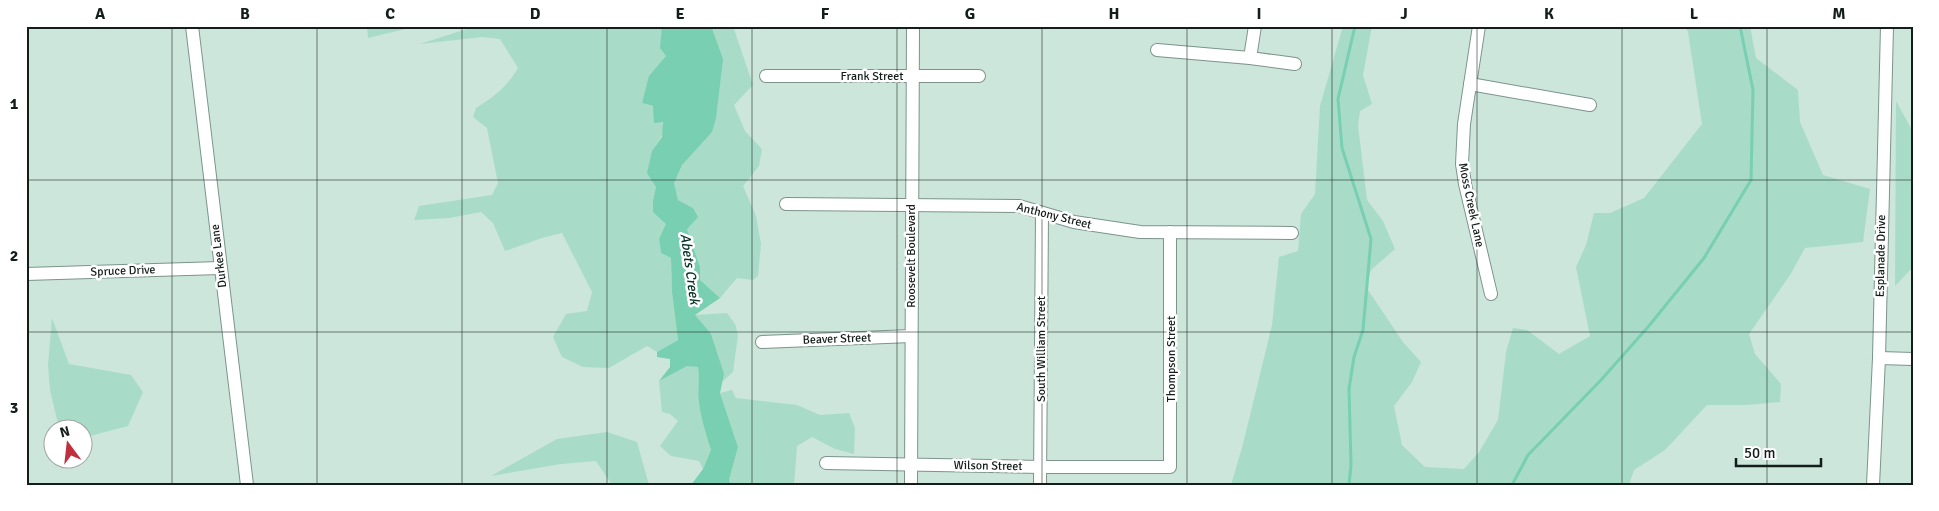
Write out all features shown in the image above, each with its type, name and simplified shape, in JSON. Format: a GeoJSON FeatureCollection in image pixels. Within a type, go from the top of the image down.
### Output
{"type":"FeatureCollection","features":[{"type":"Feature","properties":{"kind":"street","name":"Durkee Lane"},"geometry":{"type":"LineString","coordinates":[[192,26],[247,485]]}},
{"type":"Feature","properties":{"kind":"street","name":"Roosevelt Boulevard"},"geometry":{"type":"LineString","coordinates":[[910,485],[913,26]]}},
{"type":"Feature","properties":{"kind":"street"},"geometry":{"type":"LineString","coordinates":[[1250,58],[1255,26]]}},
{"type":"Feature","properties":{"kind":"street","name":"Moss Creek Lane"},"geometry":{"type":"LineString","coordinates":[[1479,26],[1464,124],[1462,164],[1491,294]]}},
{"type":"Feature","properties":{"kind":"street","name":"Esplanade Drive"},"geometry":{"type":"LineString","coordinates":[[1873,485],[1879,358],[1887,26]]}},
{"type":"Feature","properties":{"kind":"street"},"geometry":{"type":"LineString","coordinates":[[1157,50],[1295,64]]}},
{"type":"Feature","properties":{"kind":"street","name":"Frank Street"},"geometry":{"type":"LineString","coordinates":[[766,76],[979,76]]}},
{"type":"Feature","properties":{"kind":"street"},"geometry":{"type":"LineString","coordinates":[[1470,84],[1590,104]]}},
{"type":"Feature","properties":{"kind":"street","name":"Anthony Street"},"geometry":{"type":"LineString","coordinates":[[786,204],[1019,206],[1074,222],[1140,232],[1292,234]]}},
{"type":"Feature","properties":{"kind":"street","name":"South William Street"},"geometry":{"type":"LineString","coordinates":[[1040,485],[1042,213]]}},
{"type":"Feature","properties":{"kind":"street","name":"Thompson Street"},"geometry":{"type":"LineString","coordinates":[[1150,466],[1170,467],[1170,232]]}},
{"type":"Feature","properties":{"kind":"street","name":"Spruce Drive"},"geometry":{"type":"LineString","coordinates":[[26,274],[220,268]]}},
{"type":"Feature","properties":{"kind":"street","name":"Beaver Street"},"geometry":{"type":"LineString","coordinates":[[762,342],[911,336]]}},
{"type":"Feature","properties":{"kind":"street"},"geometry":{"type":"LineString","coordinates":[[1879,358],[1913,359]]}},
{"type":"Feature","properties":{"kind":"street","name":"Wilson Street"},"geometry":{"type":"LineString","coordinates":[[826,463],[1040,468],[1150,466]]}},
{"type":"Feature","properties":{"kind":"shaded area"},"geometry":{"type":"Polygon","coordinates":[[[367,26],[418,26],[368,38],[367,26]]]}},
{"type":"Feature","properties":{"kind":"shaded area"},"geometry":{"type":"Polygon","coordinates":[[[476,26],[733,26],[753,85],[734,105],[745,131],[762,149],[759,166],[743,186],[756,216],[761,244],[758,276],[753,280],[737,278],[720,298],[700,280],[699,264],[687,229],[693,208],[678,200],[674,183],[679,124],[643,98],[642,103],[653,106],[663,124],[663,133],[652,151],[656,187],[653,200],[667,224],[659,239],[661,253],[671,258],[672,292],[678,340],[657,352],[647,346],[609,368],[583,367],[562,357],[553,337],[566,314],[587,311],[592,292],[562,233],[505,251],[493,223],[481,212],[449,218],[414,220],[419,206],[492,195],[498,183],[487,128],[473,117],[476,108],[500,91],[518,68],[500,39],[482,37],[420,44],[476,26]]]}},
{"type":"Feature","properties":{"kind":"shaded area"},"geometry":{"type":"Polygon","coordinates":[[[1343,26],[1372,26],[1363,75],[1372,104],[1360,111],[1358,125],[1367,200],[1383,221],[1395,249],[1371,270],[1366,287],[1403,342],[1421,362],[1412,382],[1394,406],[1402,445],[1425,467],[1464,469],[1479,452],[1498,420],[1506,352],[1513,328],[1527,330],[1559,354],[1590,336],[1576,267],[1586,245],[1594,213],[1610,213],[1644,198],[1702,124],[1688,32],[1685,26],[1750,26],[1756,58],[1798,90],[1800,122],[1823,175],[1870,189],[1863,242],[1805,248],[1790,275],[1749,334],[1755,354],[1781,384],[1780,402],[1746,405],[1707,405],[1665,450],[1634,470],[1629,485],[1231,485],[1272,325],[1279,257],[1298,251],[1301,214],[1315,194],[1320,106],[1343,26]]]}},
{"type":"Feature","properties":{"kind":"shaded area"},"geometry":{"type":"Polygon","coordinates":[[[1896,101],[1913,132],[1913,267],[1895,286],[1896,101]]]}},
{"type":"Feature","properties":{"kind":"shaded area"},"geometry":{"type":"Polygon","coordinates":[[[727,313],[735,324],[738,335],[733,372],[722,382],[724,374],[695,315],[727,313]]]}},
{"type":"Feature","properties":{"kind":"shaded area"},"geometry":{"type":"Polygon","coordinates":[[[52,318],[69,364],[131,375],[143,392],[128,426],[92,435],[92,418],[57,418],[50,390],[48,365],[52,318]]]}},
{"type":"Feature","properties":{"kind":"shaded area"},"geometry":{"type":"Polygon","coordinates":[[[687,365],[698,367],[698,398],[711,450],[703,469],[699,461],[671,456],[660,446],[678,421],[670,414],[662,412],[659,381],[687,365]]]}},
{"type":"Feature","properties":{"kind":"shaded area"},"geometry":{"type":"Polygon","coordinates":[[[732,390],[736,398],[797,405],[820,415],[849,413],[855,428],[854,454],[835,449],[812,437],[797,446],[794,485],[731,485],[729,480],[738,447],[720,393],[732,390]]]}},
{"type":"Feature","properties":{"kind":"shaded area"},"geometry":{"type":"Polygon","coordinates":[[[607,432],[637,442],[649,485],[612,485],[596,461],[561,464],[491,476],[557,439],[607,432]]]}},
{"type":"Feature","properties":{"kind":"water","name":"Abets Creek"},"geometry":{"type":"Polygon","coordinates":[[[662,26],[711,26],[723,59],[716,118],[712,132],[682,165],[674,183],[678,200],[693,208],[698,217],[687,229],[700,267],[700,280],[720,298],[695,315],[711,334],[724,374],[720,393],[738,447],[729,480],[731,485],[691,485],[703,469],[711,450],[698,399],[698,367],[687,366],[659,381],[670,367],[670,359],[657,357],[657,352],[678,340],[672,292],[671,258],[661,253],[659,239],[666,224],[653,212],[656,187],[647,173],[652,151],[662,137],[663,122],[654,123],[653,106],[642,103],[649,76],[666,56],[660,48],[662,26]]]}},
{"type":"Feature","properties":{"kind":"waterway"},"geometry":{"type":"LineString","coordinates":[[1349,485],[1351,465],[1349,389],[1354,357],[1363,330],[1371,239],[1342,148],[1338,99],[1355,26]]}},
{"type":"Feature","properties":{"kind":"waterway"},"geometry":{"type":"LineString","coordinates":[[1512,485],[1528,455],[1601,380],[1648,327],[1704,258],[1751,180],[1753,90],[1740,26]]}}]}
